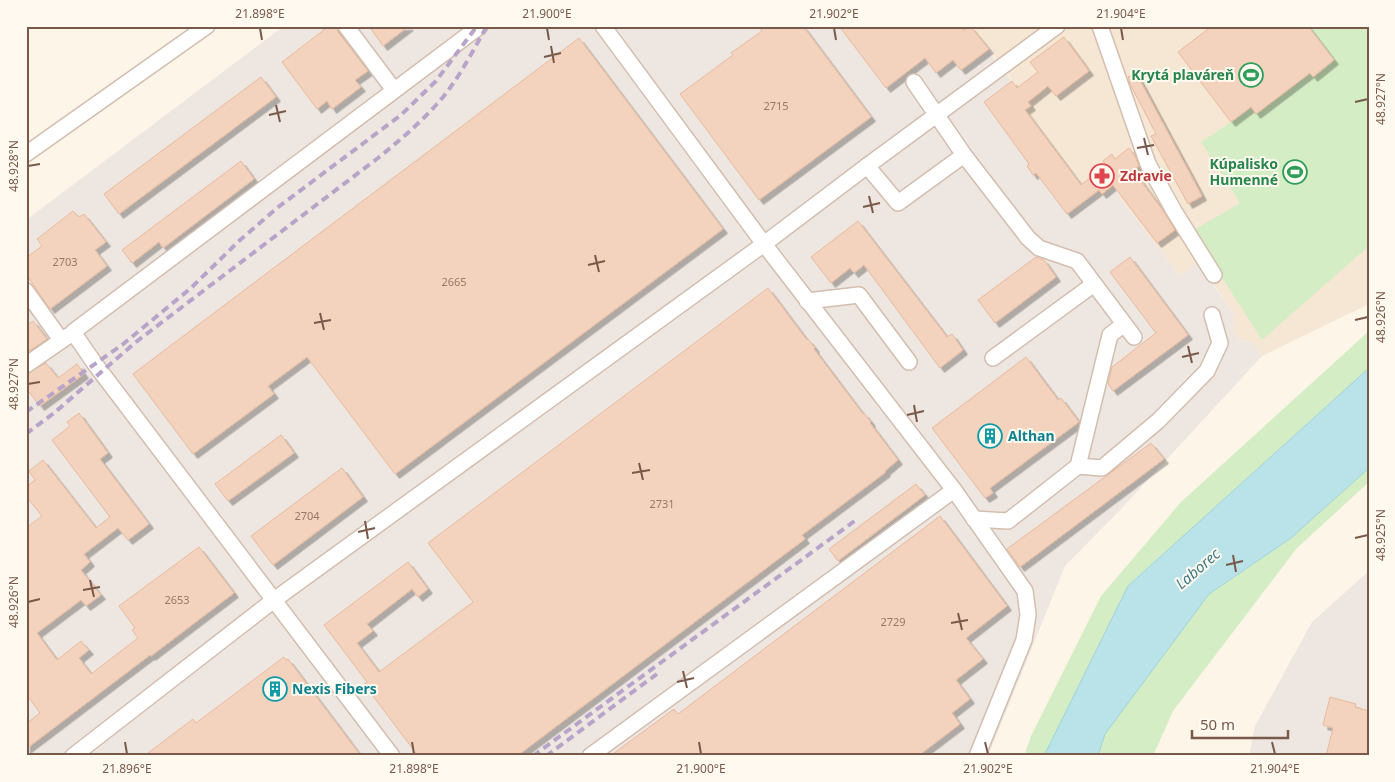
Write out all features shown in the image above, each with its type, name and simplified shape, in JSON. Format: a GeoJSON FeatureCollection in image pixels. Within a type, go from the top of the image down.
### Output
{"type":"FeatureCollection","features":[{"type":"Feature","properties":{"kind":"lane"},"geometry":{"type":"LineString","coordinates":[[26,154],[207,26]]}},
{"type":"Feature","properties":{"kind":"lane"},"geometry":{"type":"LineString","coordinates":[[346,26],[394,90]]}},
{"type":"Feature","properties":{"kind":"lane"},"geometry":{"type":"LineString","coordinates":[[26,365],[480,26]]}},
{"type":"Feature","properties":{"kind":"lane"},"geometry":{"type":"LineString","coordinates":[[603,26],[807,301],[954,490],[1025,591],[1028,615],[1024,640],[977,756]]}},
{"type":"Feature","properties":{"kind":"lane"},"geometry":{"type":"LineString","coordinates":[[74,756],[274,600],[764,244],[1057,26]]}},
{"type":"Feature","properties":{"kind":"lane"},"geometry":{"type":"LineString","coordinates":[[1100,26],[1148,164],[1174,211],[1214,275]]}},
{"type":"Feature","properties":{"kind":"lane"},"geometry":{"type":"LineString","coordinates":[[914,82],[964,155],[1028,238],[1040,248],[1077,261],[1134,337]]}},
{"type":"Feature","properties":{"kind":"lane"},"geometry":{"type":"LineString","coordinates":[[867,166],[898,204],[964,155]]}},
{"type":"Feature","properties":{"kind":"lane"},"geometry":{"type":"LineString","coordinates":[[993,358],[1094,284]]}},
{"type":"Feature","properties":{"kind":"lane"},"geometry":{"type":"LineString","coordinates":[[26,291],[95,364],[392,756]]}},
{"type":"Feature","properties":{"kind":"lane"},"geometry":{"type":"LineString","coordinates":[[807,301],[860,295],[909,362]]}},
{"type":"Feature","properties":{"kind":"lane"},"geometry":{"type":"LineString","coordinates":[[1078,466],[1102,468],[1158,421],[1207,371],[1220,343],[1212,315]]}},
{"type":"Feature","properties":{"kind":"lane"},"geometry":{"type":"LineString","coordinates":[[974,519],[1008,521],[1078,466],[1110,335],[1124,324]]}},
{"type":"Feature","properties":{"kind":"lane"},"geometry":{"type":"LineString","coordinates":[[590,756],[954,490]]}},
{"type":"Feature","properties":{"kind":"shaded area"},"geometry":{"type":"Polygon","coordinates":[[[284,26],[961,26],[964,31],[970,26],[1031,106],[1025,111],[1089,196],[1097,190],[1102,196],[1116,186],[1121,193],[1118,195],[1180,276],[1198,262],[1234,315],[1233,331],[1240,341],[1252,342],[1262,356],[1121,509],[1065,566],[988,756],[26,756],[26,220],[284,26]]]}},
{"type":"Feature","properties":{"kind":"shaded area"},"geometry":{"type":"Polygon","coordinates":[[[961,26],[1369,26],[1369,304],[1262,356],[1252,342],[1240,341],[1233,331],[1234,315],[1199,262],[1180,276],[1118,195],[1090,196],[1025,110],[1031,106],[989,49],[964,31],[961,26]]]}},
{"type":"Feature","properties":{"kind":"shaded area"},"geometry":{"type":"Polygon","coordinates":[[[1369,571],[1369,756],[1249,756],[1255,726],[1312,622],[1369,571]]]}},
{"type":"Feature","properties":{"kind":"green space","name":"Kúpalisko Humenné"},"geometry":{"type":"Polygon","coordinates":[[[1212,26],[1369,26],[1369,246],[1262,340],[1192,231],[1240,203],[1201,142],[1231,122],[1178,52],[1212,26]]]}},
{"type":"Feature","properties":{"kind":"green space"},"geometry":{"type":"Polygon","coordinates":[[[1369,331],[1369,482],[1297,548],[1173,711],[1153,756],[1024,756],[1031,736],[1101,596],[1181,502],[1369,331]]]}},
{"type":"Feature","properties":{"kind":"water","name":"Laborec"},"geometry":{"type":"Polygon","coordinates":[[[1369,368],[1369,468],[1291,538],[1209,594],[1105,734],[1098,756],[1044,756],[1128,586],[1369,368]]]}},
{"type":"Feature","properties":{"kind":"building"},"geometry":{"type":"Polygon","coordinates":[[[329,26],[336,26],[338,32],[368,71],[355,80],[361,87],[332,109],[327,101],[317,109],[282,62],[329,26]]]}},
{"type":"Feature","properties":{"kind":"building"},"geometry":{"type":"Polygon","coordinates":[[[369,26],[409,26],[383,46],[369,26]]]}},
{"type":"Feature","properties":{"kind":"building"},"geometry":{"type":"Polygon","coordinates":[[[758,26],[803,26],[871,117],[759,200],[680,94],[762,31],[758,26]]]}},
{"type":"Feature","properties":{"kind":"building"},"geometry":{"type":"Polygon","coordinates":[[[839,26],[961,26],[964,31],[970,26],[989,49],[961,70],[953,60],[936,73],[925,58],[886,88],[839,26]]]}},
{"type":"Feature","properties":{"kind":"building","name":"Krytá plaváreň"},"geometry":{"type":"Polygon","coordinates":[[[1212,26],[1308,26],[1334,60],[1313,77],[1310,73],[1256,114],[1251,107],[1231,122],[1178,52],[1212,26]]]}},
{"type":"Feature","properties":{"kind":"building"},"geometry":{"type":"Polygon","coordinates":[[[1064,37],[1089,71],[1056,96],[1048,86],[1028,102],[1031,106],[1025,110],[1081,185],[1106,165],[1103,161],[1112,154],[1115,159],[1129,148],[1139,166],[1133,170],[1175,230],[1157,243],[1113,185],[1102,194],[1099,190],[1067,214],[1036,173],[1033,175],[1027,166],[1029,164],[984,102],[1012,81],[1017,88],[1038,72],[1030,62],[1064,37]]]}},
{"type":"Feature","properties":{"kind":"building"},"geometry":{"type":"Polygon","coordinates":[[[579,38],[723,229],[395,474],[307,357],[268,386],[274,394],[193,454],[133,374],[579,38]]]}},
{"type":"Feature","properties":{"kind":"building"},"geometry":{"type":"Polygon","coordinates":[[[1136,73],[1202,196],[1188,204],[1151,136],[1156,134],[1130,84],[1128,77],[1136,73]]]}},
{"type":"Feature","properties":{"kind":"building"},"geometry":{"type":"Polygon","coordinates":[[[261,77],[276,97],[119,214],[104,194],[261,77]]]}},
{"type":"Feature","properties":{"kind":"building"},"geometry":{"type":"Polygon","coordinates":[[[241,161],[254,179],[163,248],[159,242],[132,263],[122,250],[241,161]]]}},
{"type":"Feature","properties":{"kind":"building"},"geometry":{"type":"Polygon","coordinates":[[[73,211],[79,217],[84,214],[106,242],[95,250],[107,266],[50,309],[26,274],[26,258],[42,246],[37,239],[73,211]]]}},
{"type":"Feature","properties":{"kind":"building"},"geometry":{"type":"Polygon","coordinates":[[[858,221],[947,337],[952,334],[963,350],[940,368],[864,265],[854,273],[850,268],[831,283],[811,257],[858,221]]]}},
{"type":"Feature","properties":{"kind":"building"},"geometry":{"type":"Polygon","coordinates":[[[1036,257],[1044,260],[1056,277],[995,323],[978,300],[1036,257]]]}},
{"type":"Feature","properties":{"kind":"building"},"geometry":{"type":"Polygon","coordinates":[[[1130,257],[1188,335],[1113,391],[1108,384],[1112,367],[1156,333],[1110,272],[1130,257]]]}},
{"type":"Feature","properties":{"kind":"building"},"geometry":{"type":"Polygon","coordinates":[[[768,288],[898,460],[886,472],[802,535],[805,539],[517,756],[418,756],[364,684],[367,682],[324,625],[408,562],[428,589],[418,597],[412,589],[367,624],[373,631],[357,643],[379,672],[473,602],[428,543],[768,288]]]}},
{"type":"Feature","properties":{"kind":"building"},"geometry":{"type":"Polygon","coordinates":[[[33,321],[47,339],[26,353],[26,326],[33,321]]]}},
{"type":"Feature","properties":{"kind":"building","name":"Althan"},"geometry":{"type":"Polygon","coordinates":[[[1026,357],[1058,400],[1061,398],[1079,422],[990,488],[993,493],[985,498],[932,428],[1026,357]]]}},
{"type":"Feature","properties":{"kind":"building"},"geometry":{"type":"Polygon","coordinates":[[[46,363],[58,378],[77,364],[84,374],[40,406],[26,388],[26,374],[46,363]]]}},
{"type":"Feature","properties":{"kind":"building"},"geometry":{"type":"Polygon","coordinates":[[[79,413],[108,453],[100,459],[149,524],[128,540],[118,528],[84,554],[90,562],[81,570],[101,595],[86,606],[81,600],[37,633],[57,660],[81,641],[89,650],[79,658],[91,674],[138,638],[132,630],[135,628],[119,606],[199,547],[234,593],[26,749],[26,724],[40,713],[26,694],[26,528],[42,516],[26,496],[26,487],[35,480],[29,471],[43,460],[96,528],[110,517],[52,440],[70,426],[67,422],[79,413]]]}},
{"type":"Feature","properties":{"kind":"building"},"geometry":{"type":"Polygon","coordinates":[[[281,435],[294,453],[228,501],[215,484],[281,435]]]}},
{"type":"Feature","properties":{"kind":"building"},"geometry":{"type":"Polygon","coordinates":[[[1151,443],[1164,459],[1020,567],[1007,549],[1151,443]]]}},
{"type":"Feature","properties":{"kind":"building"},"geometry":{"type":"Polygon","coordinates":[[[342,468],[363,497],[273,565],[251,536],[342,468]]]}},
{"type":"Feature","properties":{"kind":"building"},"geometry":{"type":"Polygon","coordinates":[[[916,484],[925,495],[838,561],[829,549],[916,484]]]}},
{"type":"Feature","properties":{"kind":"building"},"geometry":{"type":"Polygon","coordinates":[[[940,516],[1007,606],[966,638],[983,659],[956,680],[970,699],[952,713],[960,724],[918,756],[610,756],[674,709],[678,714],[940,516]]]}},
{"type":"Feature","properties":{"kind":"building","name":"Nexis Fibers"},"geometry":{"type":"Polygon","coordinates":[[[284,657],[286,660],[288,659],[361,756],[144,756],[193,719],[196,723],[284,657]]]}},
{"type":"Feature","properties":{"kind":"building"},"geometry":{"type":"Polygon","coordinates":[[[1330,697],[1356,704],[1355,707],[1369,711],[1369,748],[1367,756],[1326,756],[1333,728],[1323,725],[1330,697]]]}},
{"type":"Feature","properties":{"kind":"railway"},"geometry":{"type":"LineString","coordinates":[[26,412],[122,345],[191,288],[240,240],[277,208],[401,115],[436,81],[477,26]]}},
{"type":"Feature","properties":{"kind":"railway"},"geometry":{"type":"LineString","coordinates":[[26,434],[54,413],[136,342],[378,158],[409,132],[452,86],[487,26]]}},
{"type":"Feature","properties":{"kind":"railway"},"geometry":{"type":"LineString","coordinates":[[533,756],[856,520]]}},
{"type":"Feature","properties":{"kind":"railway"},"geometry":{"type":"LineString","coordinates":[[546,756],[657,674]]}},
{"type":"Feature","properties":{"kind":"place","name":"Krytá plaváreň"},"geometry":{"type":"Point","coordinates":[1251,75]}},
{"type":"Feature","properties":{"kind":"place","name":"Kúpalisko Humenné"},"geometry":{"type":"Point","coordinates":[1295,172]}},
{"type":"Feature","properties":{"kind":"place","name":"Zdravie"},"geometry":{"type":"Point","coordinates":[1102,176]}},
{"type":"Feature","properties":{"kind":"place","name":"Althan"},"geometry":{"type":"Point","coordinates":[990,436]}},
{"type":"Feature","properties":{"kind":"place","name":"Nexis Fibers"},"geometry":{"type":"Point","coordinates":[275,689]}}]}
